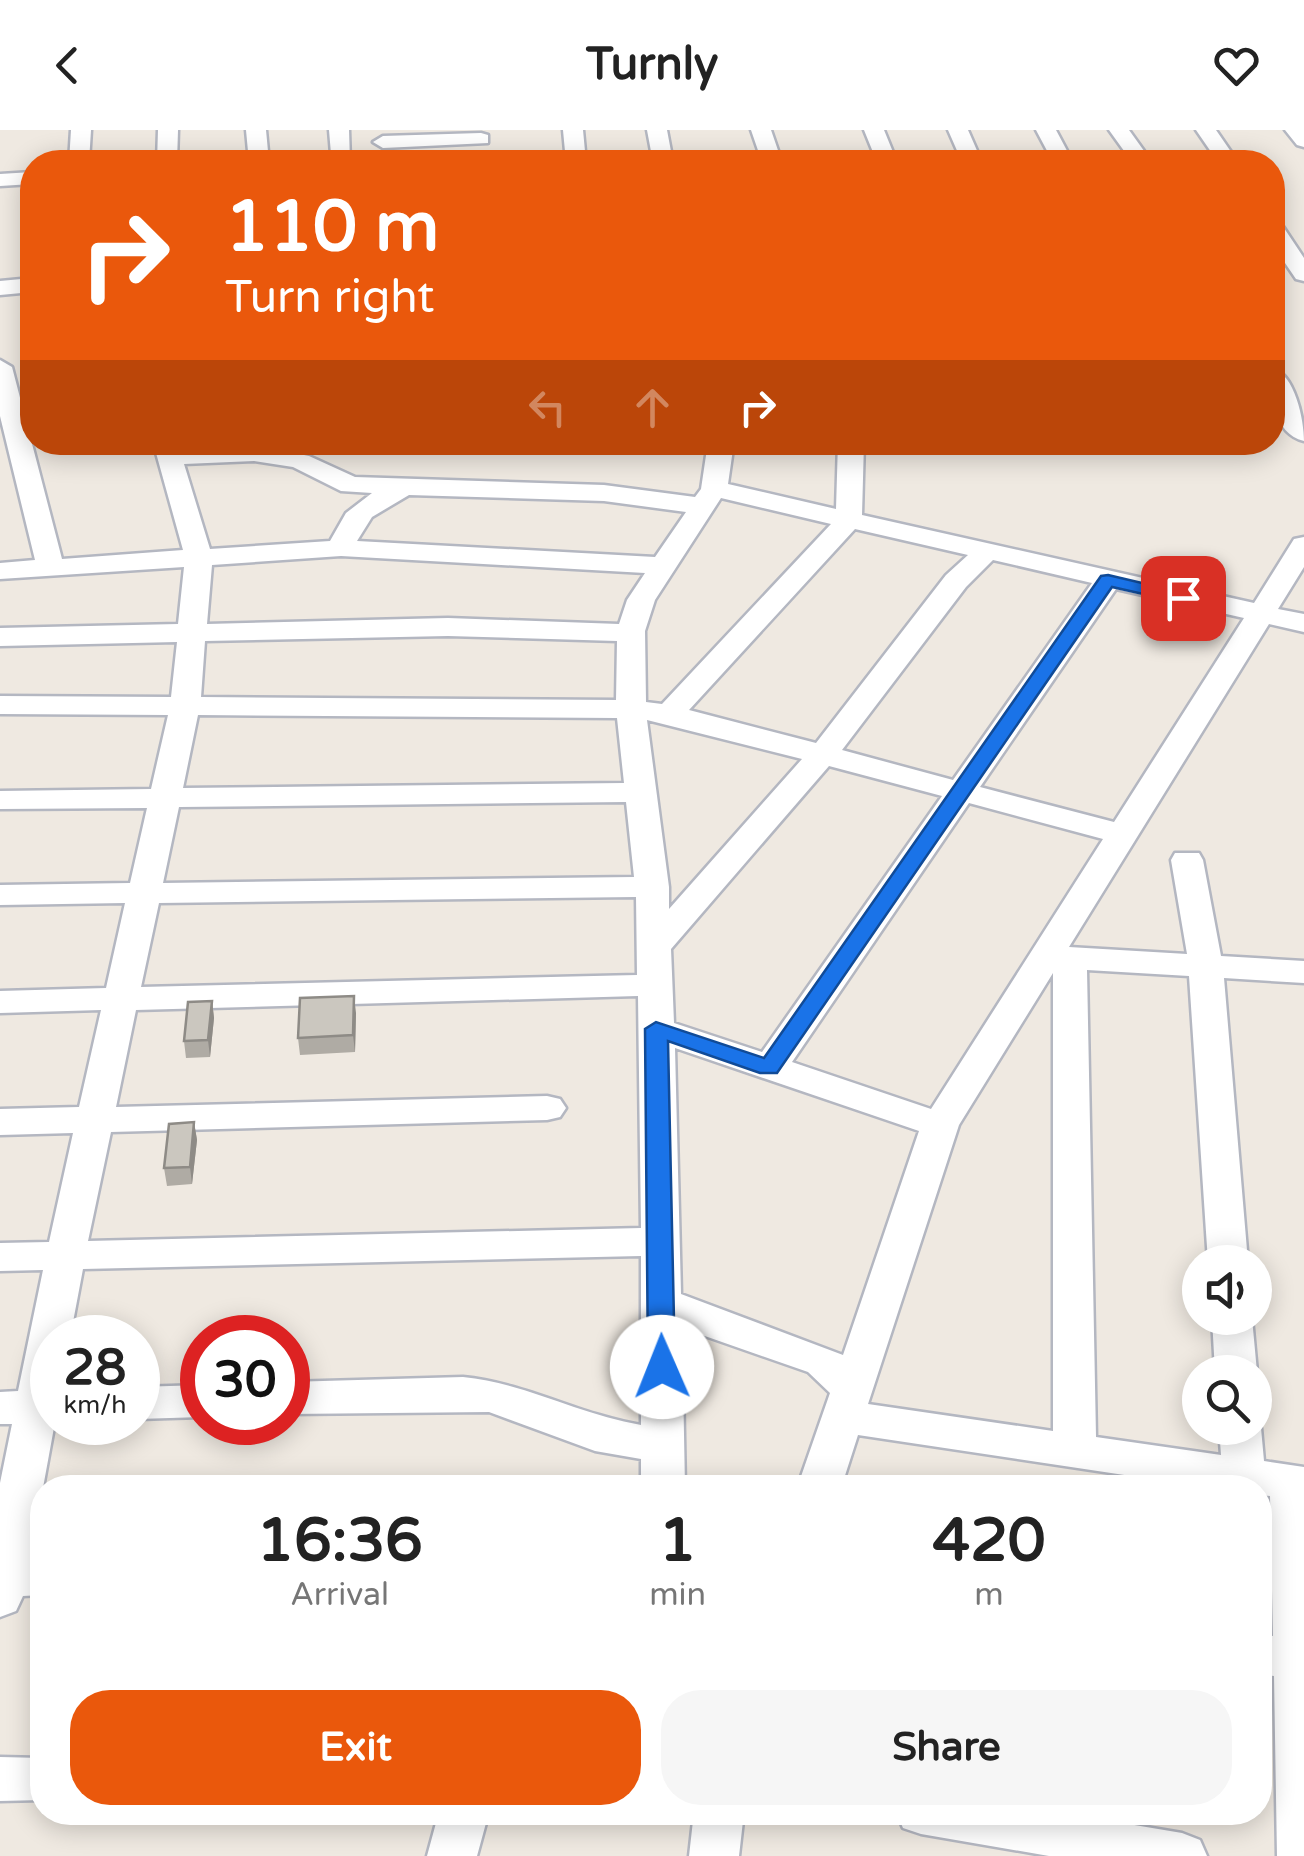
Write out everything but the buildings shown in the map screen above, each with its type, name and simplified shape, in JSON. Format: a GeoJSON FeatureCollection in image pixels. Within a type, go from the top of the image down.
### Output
{"type":"FeatureCollection","features":[{"type":"Feature","properties":{"kind":"street"},"geometry":{"type":"LineString","coordinates":[[1295,130],[1304,141]]}},
{"type":"Feature","properties":{"kind":"street"},"geometry":{"type":"LineString","coordinates":[[383,142],[481,134]]}},
{"type":"Feature","properties":{"kind":"street"},"geometry":{"type":"LineString","coordinates":[[1285,237],[1304,274]]}},
{"type":"Feature","properties":{"kind":"street"},"geometry":{"type":"LineString","coordinates":[[1,374],[20,448]]}},
{"type":"Feature","properties":{"kind":"street"},"geometry":{"type":"LineString","coordinates":[[1285,395],[1291,418],[1304,433]]}},
{"type":"Feature","properties":{"kind":"street"},"geometry":{"type":"LineString","coordinates":[[22,455],[51,568]]}},
{"type":"Feature","properties":{"kind":"street"},"geometry":{"type":"LineString","coordinates":[[51,1315],[185,705],[199,558],[168,455]]}},
{"type":"Feature","properties":{"kind":"street"},"geometry":{"type":"LineString","coordinates":[[290,455],[350,485],[707,497],[849,520],[1304,623]]}},
{"type":"Feature","properties":{"kind":"street"},"geometry":{"type":"LineString","coordinates":[[310,1397],[463,1393],[492,1396],[596,1434],[663,1467],[652,887],[631,709],[631,633],[641,600],[707,497],[718,455]]}},
{"type":"Feature","properties":{"kind":"street"},"geometry":{"type":"LineString","coordinates":[[669,714],[849,520],[850,455]]}},
{"type":"Feature","properties":{"kind":"street"},"geometry":{"type":"LineString","coordinates":[[340,548],[344,532],[358,512],[401,488]]}},
{"type":"Feature","properties":{"kind":"street"},"geometry":{"type":"LineString","coordinates":[[0,571],[340,548],[661,566]]}},
{"type":"Feature","properties":{"kind":"street"},"geometry":{"type":"LineString","coordinates":[[654,950],[824,754],[956,581],[986,552]]}},
{"type":"Feature","properties":{"kind":"street"},"geometry":{"type":"LineString","coordinates":[[824,1475],[940,1125],[1058,957],[1122,834],[1258,615],[1300,556]]}},
{"type":"Feature","properties":{"kind":"street"},"geometry":{"type":"LineString","coordinates":[[769,1068],[1108,580]]}},
{"type":"Feature","properties":{"kind":"street"},"geometry":{"type":"LineString","coordinates":[[0,637],[448,627],[631,633]]}},
{"type":"Feature","properties":{"kind":"street"},"geometry":{"type":"LineString","coordinates":[[0,705],[631,709],[669,714],[1122,834]]}},
{"type":"Feature","properties":{"kind":"street"},"geometry":{"type":"LineString","coordinates":[[0,800],[638,792]]}},
{"type":"Feature","properties":{"kind":"street"},"geometry":{"type":"LineString","coordinates":[[1187,860],[1206,966],[1227,1245]]}},
{"type":"Feature","properties":{"kind":"street"},"geometry":{"type":"LineString","coordinates":[[0,895],[652,887]]}},
{"type":"Feature","properties":{"kind":"street"},"geometry":{"type":"LineString","coordinates":[[1058,957],[1304,972]]}},
{"type":"Feature","properties":{"kind":"street"},"geometry":{"type":"LineString","coordinates":[[1058,957],[1074,1451]]}},
{"type":"Feature","properties":{"kind":"street"},"geometry":{"type":"LineString","coordinates":[[0,1002],[120,1002],[655,985]]}},
{"type":"Feature","properties":{"kind":"street"},"geometry":{"type":"LineString","coordinates":[[656,1029],[940,1125]]}},
{"type":"Feature","properties":{"kind":"street"},"geometry":{"type":"LineString","coordinates":[[0,1122],[547,1108]]}},
{"type":"Feature","properties":{"kind":"street"},"geometry":{"type":"LineString","coordinates":[[0,1257],[660,1242]]}},
{"type":"Feature","properties":{"kind":"street"},"geometry":{"type":"LineString","coordinates":[[661,1301],[685,1314],[823,1361],[848,1403],[1074,1451],[1237,1475]]}},
{"type":"Feature","properties":{"kind":"street"},"geometry":{"type":"LineString","coordinates":[[12,1583],[30,1407]]}},
{"type":"Feature","properties":{"kind":"street"},"geometry":{"type":"LineString","coordinates":[[1241,1445],[1244,1475]]}},
{"type":"Feature","properties":{"kind":"street"},"geometry":{"type":"LineString","coordinates":[[1272,1480],[1298,1483],[1287,1658],[1302,1856]]}},
{"type":"Feature","properties":{"kind":"street"},"geometry":{"type":"LineString","coordinates":[[0,1780],[30,1779]]}},
{"type":"Feature","properties":{"kind":"street"},"geometry":{"type":"LineString","coordinates":[[452,1856],[460,1825]]}},
{"type":"Feature","properties":{"kind":"street"},"geometry":{"type":"LineString","coordinates":[[714,1856],[718,1825]]}},
{"type":"Feature","properties":{"kind":"street"},"geometry":{"type":"LineString","coordinates":[[998,1825],[1182,1856]]}},
{"type":"Feature","properties":{"kind":"route"},"geometry":{"type":"LineString","coordinates":[[662,1367],[656,1029],[769,1068],[1108,580],[1183,598]]}}]}
